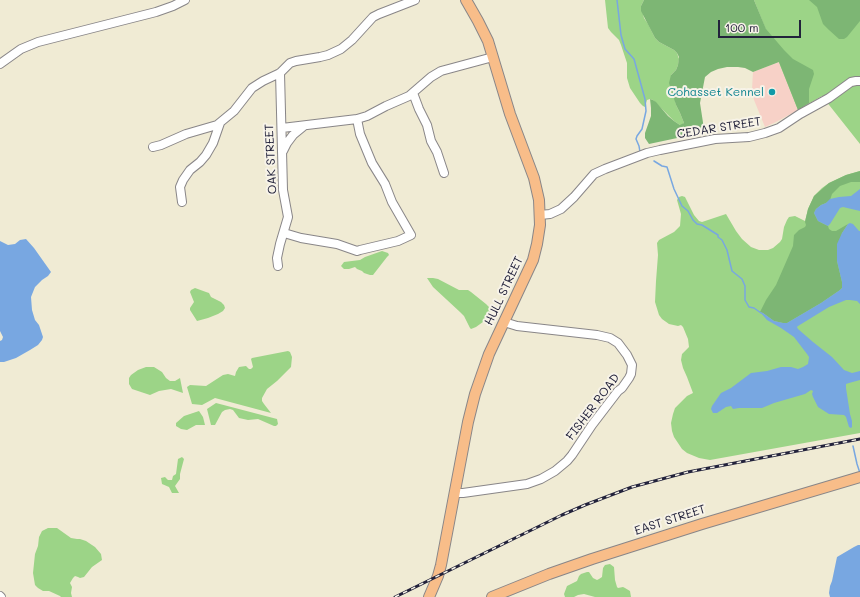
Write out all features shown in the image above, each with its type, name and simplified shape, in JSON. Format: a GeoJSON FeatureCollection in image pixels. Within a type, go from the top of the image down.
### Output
{"type":"FeatureCollection","features":[{"type":"Feature","properties":{"kind":"main road","name":"HULL STREET"},"geometry":{"type":"LineString","coordinates":[[429,597],[442,565],[468,422],[475,394],[484,366],[533,260],[539,235],[539,200],[534,178],[510,114],[493,57],[482,28],[466,0]]}},
{"type":"Feature","properties":{"kind":"main road","name":"EAST STREET"},"geometry":{"type":"LineString","coordinates":[[494,596],[549,574],[599,557],[702,524],[860,477]]}},
{"type":"Feature","properties":{"kind":"street"},"geometry":{"type":"LineString","coordinates":[[0,64],[21,49],[38,42],[156,12],[185,0]]}},
{"type":"Feature","properties":{"kind":"street"},"geometry":{"type":"LineString","coordinates":[[153,147],[162,146],[186,134],[215,126],[234,111],[252,88],[280,73],[288,64],[328,55],[341,49],[379,14],[415,0]]}},
{"type":"Feature","properties":{"kind":"street"},"geometry":{"type":"LineString","coordinates":[[282,128],[358,119],[367,116],[413,93],[431,76],[440,71],[493,57]]}},
{"type":"Feature","properties":{"kind":"street","name":"OAK STREET"},"geometry":{"type":"LineString","coordinates":[[278,266],[277,258],[288,215],[284,194],[280,73]]}},
{"type":"Feature","properties":{"kind":"street","name":"CEDAR STREET"},"geometry":{"type":"LineString","coordinates":[[540,215],[550,214],[561,209],[596,172],[647,153],[660,150],[714,138],[749,137],[765,134],[779,128],[800,114],[829,98],[851,82],[856,80],[860,81]]}},
{"type":"Feature","properties":{"kind":"street"},"geometry":{"type":"LineString","coordinates":[[413,93],[427,125],[431,141],[437,152],[444,173]]}},
{"type":"Feature","properties":{"kind":"street"},"geometry":{"type":"LineString","coordinates":[[284,233],[301,238],[337,244],[357,250],[391,243],[411,235],[392,202],[385,184],[372,163],[360,134],[358,119]]}},
{"type":"Feature","properties":{"kind":"street"},"geometry":{"type":"LineString","coordinates":[[182,202],[180,188],[183,180],[190,170],[203,160],[213,143],[220,123]]}},
{"type":"Feature","properties":{"kind":"street"},"geometry":{"type":"LineString","coordinates":[[282,153],[294,134],[305,125]]}},
{"type":"Feature","properties":{"kind":"street","name":"FISHER ROAD"},"geometry":{"type":"LineString","coordinates":[[455,492],[463,494],[527,484],[541,479],[555,471],[572,455],[592,425],[622,388],[631,374],[632,365],[628,354],[618,343],[610,338],[597,335],[517,326],[504,322]]}},
{"type":"Feature","properties":{"kind":"shaded area"},"geometry":{"type":"Polygon","coordinates":[[[779,62],[798,110],[765,127],[754,100],[752,89],[753,72],[779,62]]]}},
{"type":"Feature","properties":{"kind":"green space"},"geometry":{"type":"Polygon","coordinates":[[[605,0],[644,0],[641,6],[644,18],[655,38],[677,53],[679,59],[678,65],[676,70],[671,75],[676,105],[684,123],[682,125],[674,121],[653,100],[647,100],[645,107],[643,106],[630,88],[627,78],[627,63],[621,45],[619,40],[608,28],[605,0]]]}},
{"type":"Feature","properties":{"kind":"green space"},"geometry":{"type":"Polygon","coordinates":[[[644,0],[754,0],[766,29],[793,59],[813,70],[814,74],[809,89],[809,103],[798,110],[779,62],[753,72],[745,68],[738,67],[718,69],[705,77],[700,103],[704,129],[702,132],[649,144],[645,138],[645,133],[651,116],[650,99],[656,102],[674,121],[680,125],[684,123],[669,83],[671,75],[676,70],[678,65],[679,57],[674,50],[659,42],[655,38],[641,11],[641,6],[644,0]]]}},
{"type":"Feature","properties":{"kind":"green space"},"geometry":{"type":"Polygon","coordinates":[[[754,0],[860,0],[860,144],[822,96],[798,110],[754,0]]]}},
{"type":"Feature","properties":{"kind":"green space"},"geometry":{"type":"Polygon","coordinates":[[[809,0],[860,0],[860,21],[847,37],[844,39],[839,39],[823,24],[817,7],[809,0]]]}},
{"type":"Feature","properties":{"kind":"green space"},"geometry":{"type":"Polygon","coordinates":[[[860,171],[860,433],[710,460],[699,458],[687,453],[682,449],[674,437],[671,423],[675,408],[687,396],[693,393],[681,360],[682,354],[689,347],[688,339],[681,325],[678,326],[669,324],[662,319],[659,315],[655,302],[658,255],[657,243],[659,240],[674,232],[680,226],[681,214],[677,200],[679,197],[685,197],[694,215],[699,221],[702,222],[726,214],[742,239],[751,247],[759,250],[768,250],[773,248],[782,239],[784,227],[789,217],[795,216],[805,221],[808,209],[814,196],[822,188],[846,175],[860,171]]]}},
{"type":"Feature","properties":{"kind":"green space"},"geometry":{"type":"Polygon","coordinates":[[[860,171],[860,182],[851,182],[840,186],[832,194],[830,200],[816,209],[814,213],[818,221],[828,226],[832,231],[836,231],[848,224],[842,233],[837,261],[842,288],[821,303],[787,323],[774,321],[760,312],[776,285],[793,246],[794,235],[806,225],[805,222],[808,209],[814,196],[829,183],[846,175],[860,171]]]}},
{"type":"Feature","properties":{"kind":"green space"},"geometry":{"type":"Polygon","coordinates":[[[382,251],[388,253],[389,255],[373,275],[364,273],[355,267],[344,269],[341,266],[344,262],[360,260],[382,251]]]}},
{"type":"Feature","properties":{"kind":"green space"},"geometry":{"type":"Polygon","coordinates":[[[427,278],[438,279],[459,290],[468,290],[489,307],[491,314],[487,319],[471,329],[464,316],[433,287],[427,278]]]}},
{"type":"Feature","properties":{"kind":"green space"},"geometry":{"type":"Polygon","coordinates":[[[195,288],[209,293],[211,297],[221,302],[225,308],[223,311],[197,321],[190,310],[194,302],[190,292],[195,288]]]}},
{"type":"Feature","properties":{"kind":"green space"},"geometry":{"type":"Polygon","coordinates":[[[288,351],[292,357],[291,367],[267,389],[262,398],[262,401],[271,413],[215,398],[202,405],[192,404],[187,387],[190,385],[206,386],[223,375],[228,374],[235,376],[239,367],[246,366],[251,369],[253,367],[252,358],[288,351]]]}},
{"type":"Feature","properties":{"kind":"green space"},"geometry":{"type":"Polygon","coordinates":[[[146,367],[154,367],[162,372],[170,381],[175,381],[180,378],[183,393],[171,389],[159,391],[150,395],[132,389],[129,384],[129,378],[138,370],[146,367]]]}},
{"type":"Feature","properties":{"kind":"green space"},"geometry":{"type":"Polygon","coordinates":[[[216,403],[277,419],[278,424],[274,426],[258,419],[248,420],[239,418],[233,410],[230,409],[222,412],[215,425],[211,425],[207,409],[216,403]]]}},
{"type":"Feature","properties":{"kind":"green space"},"geometry":{"type":"Polygon","coordinates":[[[199,411],[203,417],[205,425],[196,425],[187,430],[176,426],[176,423],[184,416],[199,411]]]}},
{"type":"Feature","properties":{"kind":"green space"},"geometry":{"type":"Polygon","coordinates":[[[182,457],[184,459],[180,479],[175,486],[179,493],[172,493],[169,487],[162,484],[161,478],[165,477],[168,480],[172,480],[173,476],[176,474],[178,459],[182,457]]]}},
{"type":"Feature","properties":{"kind":"green space"},"geometry":{"type":"Polygon","coordinates":[[[48,528],[57,528],[71,538],[86,541],[95,547],[101,554],[102,560],[92,567],[84,577],[80,578],[75,576],[73,578],[70,583],[72,587],[72,597],[61,597],[49,591],[43,591],[35,585],[33,573],[35,554],[42,531],[48,528]]]}},
{"type":"Feature","properties":{"kind":"green space"},"geometry":{"type":"Polygon","coordinates":[[[610,564],[614,567],[617,587],[623,587],[630,591],[631,597],[595,597],[584,594],[574,597],[565,597],[564,594],[567,586],[577,581],[581,574],[589,572],[593,578],[597,580],[602,577],[603,568],[605,565],[610,564]]]}},
{"type":"Feature","properties":{"kind":"water"},"geometry":{"type":"Polygon","coordinates":[[[860,189],[860,211],[843,207],[840,208],[828,226],[818,221],[814,213],[821,205],[830,199],[851,196],[860,189]]]}},
{"type":"Feature","properties":{"kind":"water"},"geometry":{"type":"Polygon","coordinates":[[[850,223],[860,231],[860,304],[857,301],[846,300],[829,307],[797,327],[832,357],[844,370],[852,373],[860,371],[860,380],[846,384],[852,427],[849,427],[844,415],[829,414],[818,407],[812,394],[813,391],[811,390],[805,394],[762,408],[733,409],[731,406],[726,407],[717,413],[713,413],[711,409],[712,406],[721,393],[731,388],[751,373],[781,367],[798,369],[808,364],[809,357],[794,337],[767,320],[760,312],[774,321],[787,323],[840,290],[842,288],[842,282],[837,261],[837,244],[842,233],[850,223]]]}},
{"type":"Feature","properties":{"kind":"water"},"geometry":{"type":"Polygon","coordinates":[[[26,239],[51,272],[35,287],[31,297],[32,310],[35,320],[39,325],[43,337],[38,345],[30,350],[16,358],[0,362],[0,341],[3,337],[0,331],[0,241],[8,245],[15,244],[20,240],[26,239]]]}},
{"type":"Feature","properties":{"kind":"water"},"geometry":{"type":"Polygon","coordinates":[[[860,545],[860,597],[830,597],[830,586],[837,557],[860,545]]]}},
{"type":"Feature","properties":{"kind":"waterway"},"geometry":{"type":"LineString","coordinates":[[617,0],[621,35],[625,49],[634,59],[645,99],[646,111],[642,129],[636,139],[640,152]]}},
{"type":"Feature","properties":{"kind":"waterway"},"geometry":{"type":"LineString","coordinates":[[654,161],[667,167],[674,189],[682,206],[688,211],[693,220],[697,224],[702,225],[718,235],[718,237],[722,240],[727,250],[732,271],[742,279],[745,286],[745,300],[749,307],[754,308],[761,313]]}},
{"type":"Feature","properties":{"kind":"waterway"},"geometry":{"type":"LineString","coordinates":[[853,446],[860,473]]}},
{"type":"Feature","properties":{"kind":"railway"},"geometry":{"type":"LineString","coordinates":[[395,597],[562,515],[632,487],[688,472],[860,439]]}},
{"type":"Feature","properties":{"kind":"place","name":"Cohasset Kennel"},"geometry":{"type":"Point","coordinates":[772,92]}}]}
